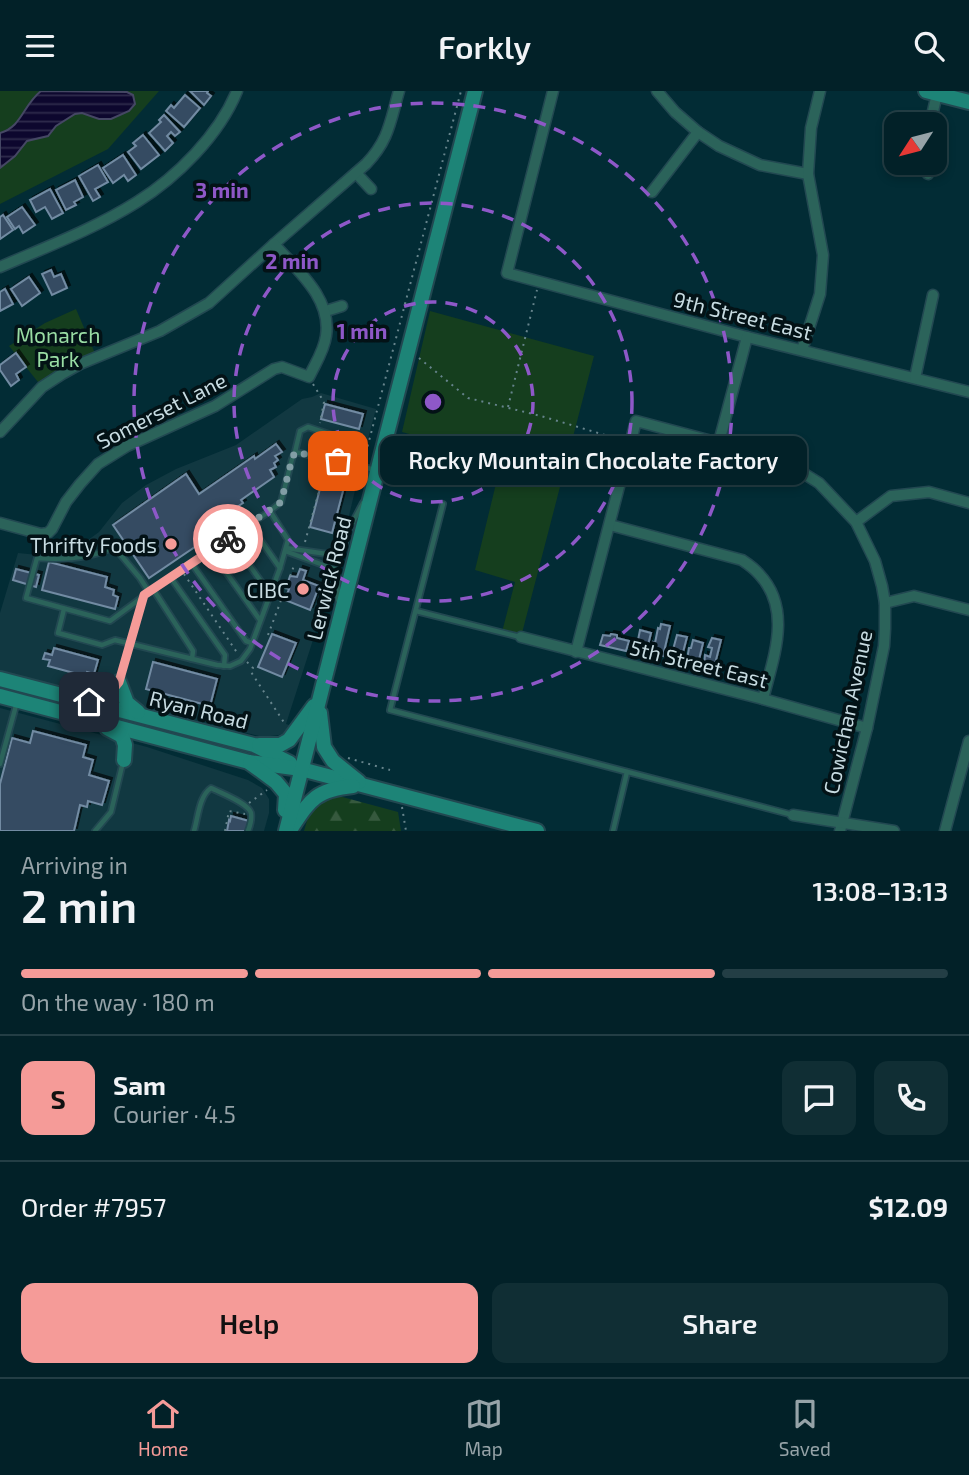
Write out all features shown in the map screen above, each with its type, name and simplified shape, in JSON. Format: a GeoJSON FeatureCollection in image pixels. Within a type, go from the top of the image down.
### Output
{"type":"FeatureCollection","features":[{"type":"Feature","properties":{"kind":"main road","name":"Lerwick Road"},"geometry":{"type":"LineString","coordinates":[[287,831],[332,649],[371,474],[475,91]]}},
{"type":"Feature","properties":{"kind":"main road"},"geometry":{"type":"LineString","coordinates":[[931,92],[969,102]]}},
{"type":"Feature","properties":{"kind":"main road","name":"Ryan Road"},"geometry":{"type":"LineString","coordinates":[[0,679],[254,745],[301,769]]}},
{"type":"Feature","properties":{"kind":"main road"},"geometry":{"type":"LineString","coordinates":[[18,701],[27,694],[66,704],[100,700],[111,693],[119,682]]}},
{"type":"Feature","properties":{"kind":"main road"},"geometry":{"type":"LineString","coordinates":[[119,682],[127,703],[144,716]]}},
{"type":"Feature","properties":{"kind":"main road","name":"Ryan Road"},"geometry":{"type":"LineString","coordinates":[[0,697],[249,762],[301,769],[537,831]]}},
{"type":"Feature","properties":{"kind":"main road"},"geometry":{"type":"LineString","coordinates":[[254,745],[280,745],[289,740],[319,701]]}},
{"type":"Feature","properties":{"kind":"main road"},"geometry":{"type":"LineString","coordinates":[[319,701],[324,747],[333,761],[363,786]]}},
{"type":"Feature","properties":{"kind":"main road"},"geometry":{"type":"LineString","coordinates":[[97,722],[122,736],[125,745],[124,760]]}},
{"type":"Feature","properties":{"kind":"main road"},"geometry":{"type":"LineString","coordinates":[[124,760],[134,741],[140,737],[163,739]]}},
{"type":"Feature","properties":{"kind":"main road"},"geometry":{"type":"LineString","coordinates":[[249,762],[276,782],[286,794],[287,831]]}},
{"type":"Feature","properties":{"kind":"main road"},"geometry":{"type":"LineString","coordinates":[[287,831],[318,794],[333,788],[363,786]]}},
{"type":"Feature","properties":{"kind":"street"},"geometry":{"type":"LineString","coordinates":[[0,267],[101,222],[138,201],[177,171],[208,139],[231,106],[237,91]]}},
{"type":"Feature","properties":{"kind":"street"},"geometry":{"type":"LineString","coordinates":[[0,432],[34,395],[62,374],[160,331],[209,303],[378,152],[387,136],[399,91]]}},
{"type":"Feature","properties":{"kind":"street","name":"9th Street East"},"geometry":{"type":"LineString","coordinates":[[553,91],[507,273],[969,393]]}},
{"type":"Feature","properties":{"kind":"street"},"geometry":{"type":"LineString","coordinates":[[657,91],[675,112],[719,146],[760,165],[808,174]]}},
{"type":"Feature","properties":{"kind":"street"},"geometry":{"type":"LineString","coordinates":[[802,350],[820,294],[822,255],[808,174],[811,128],[820,91]]}},
{"type":"Feature","properties":{"kind":"street"},"geometry":{"type":"LineString","coordinates":[[930,112],[931,92]]}},
{"type":"Feature","properties":{"kind":"street"},"geometry":{"type":"LineString","coordinates":[[652,192],[698,132]]}},
{"type":"Feature","properties":{"kind":"street"},"geometry":{"type":"LineString","coordinates":[[356,173],[371,189]]}},
{"type":"Feature","properties":{"kind":"street"},"geometry":{"type":"LineString","coordinates":[[274,244],[317,294],[326,311],[326,338],[309,377]]}},
{"type":"Feature","properties":{"kind":"street"},"geometry":{"type":"LineString","coordinates":[[915,378],[933,295]]}},
{"type":"Feature","properties":{"kind":"street"},"geometry":{"type":"LineString","coordinates":[[326,311],[342,306]]}},
{"type":"Feature","properties":{"kind":"street"},"geometry":{"type":"LineString","coordinates":[[719,442],[747,337]]}},
{"type":"Feature","properties":{"kind":"street","name":"Somerset Lane"},"geometry":{"type":"LineString","coordinates":[[0,523],[41,534],[48,533],[80,484],[99,464],[127,446],[215,406],[274,369],[291,369],[309,377]]}},
{"type":"Feature","properties":{"kind":"street","name":"Cowichan Avenue"},"geometry":{"type":"LineString","coordinates":[[631,442],[636,421],[757,453],[790,465],[819,483],[856,522],[875,561],[882,586],[884,646],[867,728],[841,827]]}},
{"type":"Feature","properties":{"kind":"street"},"geometry":{"type":"LineString","coordinates":[[576,652],[631,442]]}},
{"type":"Feature","properties":{"kind":"street"},"geometry":{"type":"LineString","coordinates":[[856,522],[891,496],[929,492],[969,503]]}},
{"type":"Feature","properties":{"kind":"street"},"geometry":{"type":"LineString","coordinates":[[610,525],[742,560],[758,573],[776,602],[779,620],[763,699]]}},
{"type":"Feature","properties":{"kind":"street"},"geometry":{"type":"LineString","coordinates":[[884,603],[914,596],[969,610]]}},
{"type":"Feature","properties":{"kind":"street","name":"5th Street East"},"geometry":{"type":"LineString","coordinates":[[521,637],[867,728]]}},
{"type":"Feature","properties":{"kind":"street"},"geometry":{"type":"LineString","coordinates":[[945,831],[969,741]]}},
{"type":"Feature","properties":{"kind":"street"},"geometry":{"type":"LineString","coordinates":[[793,815],[841,827],[894,831]]}},
{"type":"Feature","properties":{"kind":"lane"},"geometry":{"type":"LineString","coordinates":[[192,659],[193,651],[149,592],[114,547],[101,554],[75,558],[37,558],[26,599],[110,621],[149,592],[281,502],[300,432],[308,427],[356,443]]}},
{"type":"Feature","properties":{"kind":"lane"},"geometry":{"type":"LineString","coordinates":[[285,549],[334,555],[344,548],[347,533],[371,474],[295,452]]}},
{"type":"Feature","properties":{"kind":"lane"},"geometry":{"type":"LineString","coordinates":[[443,504],[390,710],[793,815]]}},
{"type":"Feature","properties":{"kind":"lane"},"geometry":{"type":"LineString","coordinates":[[64,609],[58,633],[102,645],[115,639],[224,666],[241,661],[252,643],[288,540],[270,511]]}},
{"type":"Feature","properties":{"kind":"lane"},"geometry":{"type":"LineString","coordinates":[[250,525],[280,568]]}},
{"type":"Feature","properties":{"kind":"lane"},"geometry":{"type":"LineString","coordinates":[[230,538],[270,594]]}},
{"type":"Feature","properties":{"kind":"lane"},"geometry":{"type":"LineString","coordinates":[[285,549],[337,570],[339,594],[332,649]]}},
{"type":"Feature","properties":{"kind":"lane"},"geometry":{"type":"LineString","coordinates":[[211,551],[260,621]]}},
{"type":"Feature","properties":{"kind":"lane"},"geometry":{"type":"LineString","coordinates":[[191,564],[246,641],[252,643]]}},
{"type":"Feature","properties":{"kind":"lane"},"geometry":{"type":"LineString","coordinates":[[171,578],[225,655],[224,666]]}},
{"type":"Feature","properties":{"kind":"lane"},"geometry":{"type":"LineString","coordinates":[[119,682],[149,592]]}},
{"type":"Feature","properties":{"kind":"lane"},"geometry":{"type":"LineString","coordinates":[[416,611],[521,637]]}},
{"type":"Feature","properties":{"kind":"lane"},"geometry":{"type":"LineString","coordinates":[[0,764],[18,701]]}},
{"type":"Feature","properties":{"kind":"lane"},"geometry":{"type":"LineString","coordinates":[[95,831],[111,812],[124,760]]}},
{"type":"Feature","properties":{"kind":"lane"},"geometry":{"type":"LineString","coordinates":[[613,831],[627,772]]}},
{"type":"Feature","properties":{"kind":"lane"},"geometry":{"type":"LineString","coordinates":[[194,831],[203,797],[206,790],[211,788],[246,805],[251,812],[248,831]]}},
{"type":"Feature","properties":{"kind":"path"},"geometry":{"type":"LineString","coordinates":[[371,474],[461,91]]}},
{"type":"Feature","properties":{"kind":"path"},"geometry":{"type":"LineString","coordinates":[[508,408],[539,282]]}},
{"type":"Feature","properties":{"kind":"path"},"geometry":{"type":"LineString","coordinates":[[419,358],[468,398],[631,442]]}},
{"type":"Feature","properties":{"kind":"path"},"geometry":{"type":"LineString","coordinates":[[309,377],[324,402],[312,456]]}},
{"type":"Feature","properties":{"kind":"path"},"geometry":{"type":"LineString","coordinates":[[305,542],[326,466]]}},
{"type":"Feature","properties":{"kind":"path"},"geometry":{"type":"LineString","coordinates":[[268,635],[296,558]]}},
{"type":"Feature","properties":{"kind":"path"},"geometry":{"type":"LineString","coordinates":[[181,571],[239,656],[253,668],[251,672],[286,725]]}},
{"type":"Feature","properties":{"kind":"path"},"geometry":{"type":"LineString","coordinates":[[341,756],[390,770]]}},
{"type":"Feature","properties":{"kind":"path"},"geometry":{"type":"LineString","coordinates":[[225,831],[229,811],[244,814],[246,805],[268,789]]}},
{"type":"Feature","properties":{"kind":"path"},"geometry":{"type":"LineString","coordinates":[[400,796],[406,831]]}},
{"type":"Feature","properties":{"kind":"shaded area"},"geometry":{"type":"Polygon","coordinates":[[[41,91],[127,92],[133,95],[135,104],[129,111],[111,119],[75,114],[56,126],[48,136],[27,141],[15,156],[0,168],[0,133],[18,121],[41,91]]]}},
{"type":"Feature","properties":{"kind":"shaded area"},"geometry":{"type":"Polygon","coordinates":[[[321,393],[376,409],[338,562],[286,724],[289,725],[289,731],[263,737],[0,672],[0,613],[18,553],[48,556],[73,551],[99,532],[122,503],[146,485],[176,469],[236,445],[302,399],[321,393]]]}},
{"type":"Feature","properties":{"kind":"shaded area"},"geometry":{"type":"Polygon","coordinates":[[[0,708],[147,747],[248,780],[262,788],[269,799],[269,813],[264,831],[0,831],[0,708]]]}},
{"type":"Feature","properties":{"kind":"green space"},"geometry":{"type":"Polygon","coordinates":[[[0,91],[159,91],[108,149],[0,204],[0,91]]]}},
{"type":"Feature","properties":{"kind":"green space","name":"Monarch Park"},"geometry":{"type":"Polygon","coordinates":[[[76,309],[97,358],[42,387],[9,346],[45,323],[76,309]]]}},
{"type":"Feature","properties":{"kind":"green space"},"geometry":{"type":"Polygon","coordinates":[[[430,311],[594,356],[521,637],[502,632],[515,582],[475,570],[502,459],[402,432],[430,311]]]}},
{"type":"Feature","properties":{"kind":"green space"},"geometry":{"type":"Polygon","coordinates":[[[335,795],[398,812],[401,831],[304,831],[310,811],[335,795]]]}},
{"type":"Feature","properties":{"kind":"building"},"geometry":{"type":"Polygon","coordinates":[[[190,91],[208,91],[211,96],[204,105],[190,91]]]}},
{"type":"Feature","properties":{"kind":"building"},"geometry":{"type":"Polygon","coordinates":[[[185,95],[200,108],[184,127],[166,111],[171,105],[174,108],[185,95]]]}},
{"type":"Feature","properties":{"kind":"building"},"geometry":{"type":"Polygon","coordinates":[[[164,115],[180,132],[175,136],[171,132],[167,136],[173,143],[165,151],[149,133],[161,122],[159,120],[164,115]]]}},
{"type":"Feature","properties":{"kind":"building"},"geometry":{"type":"Polygon","coordinates":[[[143,135],[159,155],[141,169],[128,152],[136,146],[133,143],[143,135]]]}},
{"type":"Feature","properties":{"kind":"building"},"geometry":{"type":"Polygon","coordinates":[[[123,155],[136,175],[128,181],[124,175],[113,183],[103,168],[123,155]]]}},
{"type":"Feature","properties":{"kind":"building"},"geometry":{"type":"Polygon","coordinates":[[[98,165],[108,182],[95,189],[100,197],[93,201],[79,176],[98,165]]]}},
{"type":"Feature","properties":{"kind":"building"},"geometry":{"type":"Polygon","coordinates":[[[75,180],[83,197],[74,202],[76,205],[66,210],[56,190],[75,180]]]}},
{"type":"Feature","properties":{"kind":"building"},"geometry":{"type":"Polygon","coordinates":[[[50,189],[63,213],[52,219],[45,207],[36,212],[30,200],[50,189]]]}},
{"type":"Feature","properties":{"kind":"building"},"geometry":{"type":"Polygon","coordinates":[[[22,207],[35,225],[23,233],[19,226],[15,229],[7,217],[22,207]]]}},
{"type":"Feature","properties":{"kind":"building"},"geometry":{"type":"Polygon","coordinates":[[[3,215],[13,230],[0,239],[0,217],[3,215]]]}},
{"type":"Feature","properties":{"kind":"building"},"geometry":{"type":"Polygon","coordinates":[[[51,270],[54,277],[61,274],[67,288],[52,295],[42,274],[51,270]]]}},
{"type":"Feature","properties":{"kind":"building"},"geometry":{"type":"Polygon","coordinates":[[[29,277],[40,293],[22,306],[11,289],[29,277]]]}},
{"type":"Feature","properties":{"kind":"building"},"geometry":{"type":"Polygon","coordinates":[[[5,289],[13,304],[0,311],[0,292],[5,289]]]}},
{"type":"Feature","properties":{"kind":"building"},"geometry":{"type":"Polygon","coordinates":[[[16,353],[26,367],[16,374],[19,380],[11,386],[0,370],[0,365],[16,353]]]}},
{"type":"Feature","properties":{"kind":"building"},"geometry":{"type":"Polygon","coordinates":[[[325,404],[363,414],[359,429],[321,419],[325,404]]]}},
{"type":"Feature","properties":{"kind":"building"},"geometry":{"type":"Polygon","coordinates":[[[276,444],[282,452],[275,456],[278,460],[274,463],[276,467],[270,470],[274,477],[241,500],[243,503],[206,528],[211,536],[149,578],[113,525],[186,474],[199,494],[276,444]]]}},
{"type":"Feature","properties":{"kind":"building"},"geometry":{"type":"Polygon","coordinates":[[[322,481],[344,487],[332,533],[310,527],[322,481]]]}},
{"type":"Feature","properties":{"kind":"building"},"geometry":{"type":"Polygon","coordinates":[[[49,562],[107,577],[105,587],[114,590],[113,595],[118,597],[115,609],[42,590],[49,562]]]}},
{"type":"Feature","properties":{"kind":"building"},"geometry":{"type":"Polygon","coordinates":[[[16,569],[39,575],[36,587],[13,580],[16,569]]]}},
{"type":"Feature","properties":{"kind":"building","name":"CIBC"},"geometry":{"type":"Polygon","coordinates":[[[300,569],[306,571],[303,580],[319,586],[310,610],[285,600],[290,576],[297,577],[300,569]]]}},
{"type":"Feature","properties":{"kind":"building"},"geometry":{"type":"Polygon","coordinates":[[[661,624],[670,626],[663,656],[650,650],[661,624]]]}},
{"type":"Feature","properties":{"kind":"building"},"geometry":{"type":"Polygon","coordinates":[[[640,630],[651,633],[648,645],[651,645],[650,651],[636,650],[640,630]]]}},
{"type":"Feature","properties":{"kind":"building"},"geometry":{"type":"Polygon","coordinates":[[[272,634],[296,643],[282,677],[258,667],[272,634]]]}},
{"type":"Feature","properties":{"kind":"building"},"geometry":{"type":"Polygon","coordinates":[[[611,634],[629,641],[626,651],[600,645],[603,635],[611,634]]]}},
{"type":"Feature","properties":{"kind":"building"},"geometry":{"type":"Polygon","coordinates":[[[677,635],[687,637],[681,660],[671,657],[677,635]]]}},
{"type":"Feature","properties":{"kind":"building"},"geometry":{"type":"Polygon","coordinates":[[[712,638],[721,640],[714,668],[704,665],[705,655],[710,657],[712,648],[708,647],[712,638]]]}},
{"type":"Feature","properties":{"kind":"building"},"geometry":{"type":"Polygon","coordinates":[[[693,640],[703,643],[697,668],[686,665],[693,640]]]}},
{"type":"Feature","properties":{"kind":"building"},"geometry":{"type":"Polygon","coordinates":[[[54,648],[98,660],[94,674],[87,672],[85,676],[48,666],[50,660],[43,659],[45,653],[52,655],[54,648]]]}},
{"type":"Feature","properties":{"kind":"building"},"geometry":{"type":"Polygon","coordinates":[[[153,662],[217,679],[210,706],[146,689],[153,662]]]}},
{"type":"Feature","properties":{"kind":"building"},"geometry":{"type":"Polygon","coordinates":[[[731,668],[756,675],[753,685],[733,680],[735,675],[730,674],[731,668]]]}},
{"type":"Feature","properties":{"kind":"building"},"geometry":{"type":"Polygon","coordinates":[[[33,731],[86,745],[83,757],[93,760],[89,775],[109,781],[102,805],[88,801],[87,807],[80,805],[74,831],[0,831],[0,784],[12,738],[30,743],[33,731]]]}},
{"type":"Feature","properties":{"kind":"building"},"geometry":{"type":"Polygon","coordinates":[[[231,816],[249,821],[247,831],[227,831],[231,816]]]}},
{"type":"Feature","properties":{"kind":"way so far"},"geometry":{"type":"LineString","coordinates":[[228,539],[281,502],[295,452],[338,461]]}},
{"type":"Feature","properties":{"kind":"place","name":"Rocky Mountain Chocolate Factory"},"geometry":{"type":"Point","coordinates":[338,461]}},
{"type":"Feature","properties":{"kind":"place","name":"Thrifty Foods"},"geometry":{"type":"Point","coordinates":[171,544]}},
{"type":"Feature","properties":{"kind":"place","name":"CIBC"},"geometry":{"type":"Point","coordinates":[303,589]}},
{"type":"Feature","properties":{"kind":"route"},"geometry":{"type":"LineString","coordinates":[[89,702],[100,700],[111,693],[119,682],[144,595],[228,539]]}}]}
